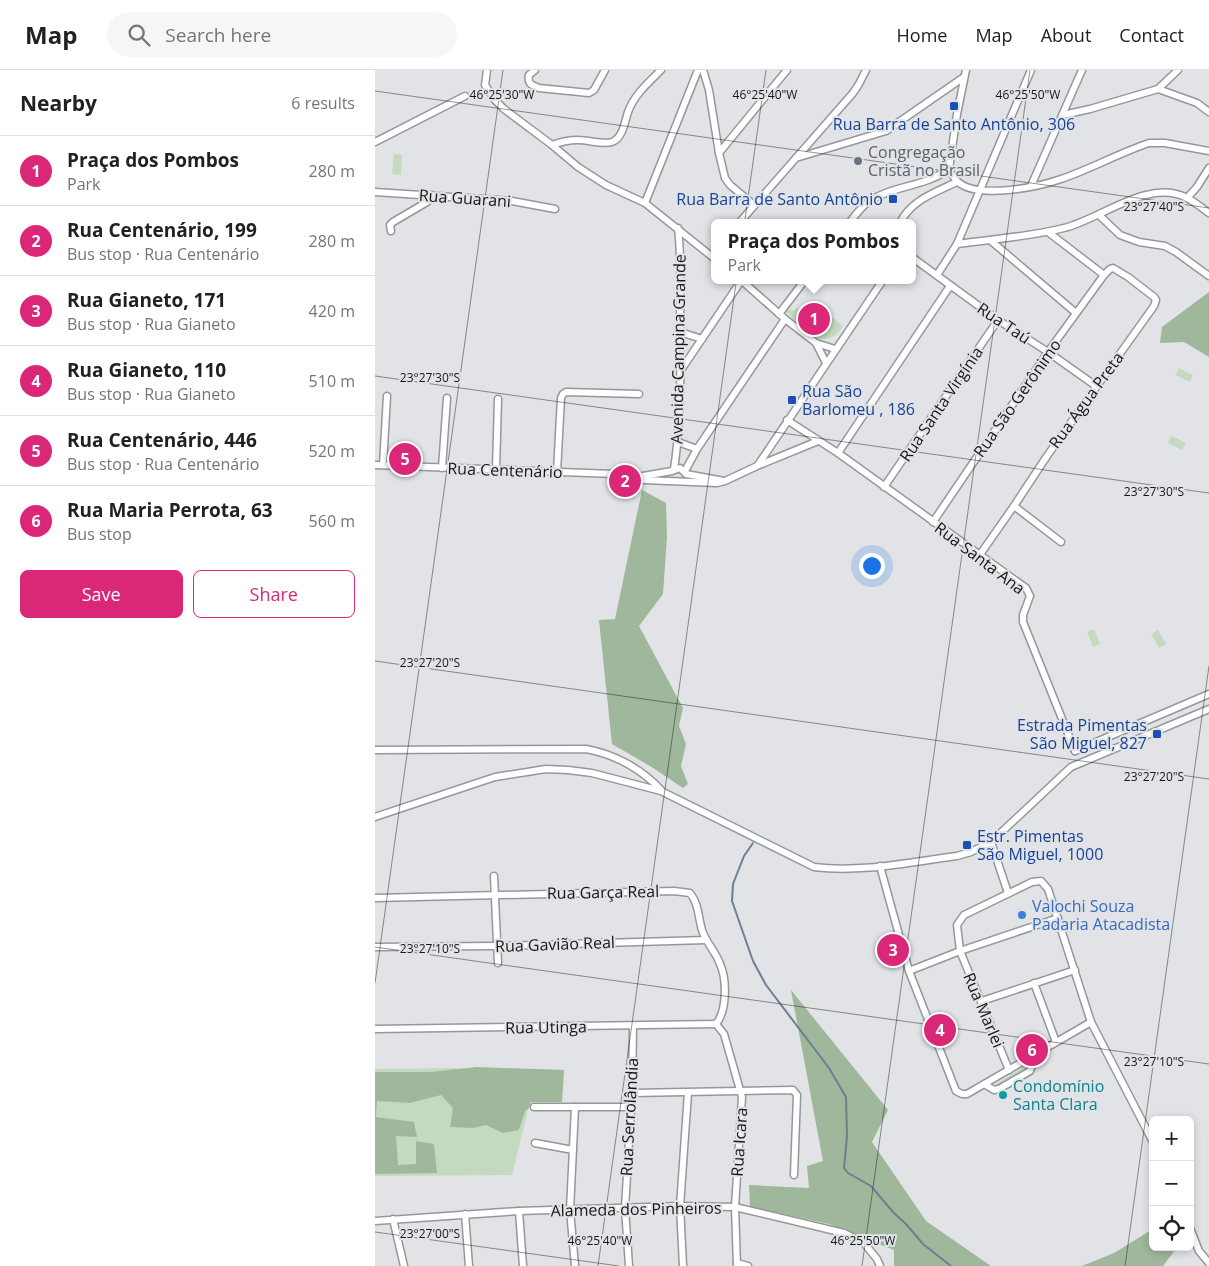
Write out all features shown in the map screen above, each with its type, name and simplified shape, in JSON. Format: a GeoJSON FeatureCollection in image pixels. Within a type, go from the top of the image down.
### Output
{"type":"FeatureCollection","features":[{"type":"Feature","properties":{"kind":"street"},"geometry":{"type":"LineString","coordinates":[[487,70],[485,84],[495,100],[504,109],[577,167],[645,203],[711,253]]}},
{"type":"Feature","properties":{"kind":"street"},"geometry":{"type":"LineString","coordinates":[[535,70],[529,75],[531,85],[539,88],[589,93],[594,90],[605,70]]}},
{"type":"Feature","properties":{"kind":"street"},"geometry":{"type":"LineString","coordinates":[[551,145],[565,141],[613,142],[621,134],[628,110],[635,97],[661,70]]}},
{"type":"Feature","properties":{"kind":"street"},"geometry":{"type":"LineString","coordinates":[[645,203],[698,70]]}},
{"type":"Feature","properties":{"kind":"street"},"geometry":{"type":"LineString","coordinates":[[703,70],[709,90],[719,154],[725,178],[754,205]]}},
{"type":"Feature","properties":{"kind":"street"},"geometry":{"type":"LineString","coordinates":[[719,154],[787,70]]}},
{"type":"Feature","properties":{"kind":"street"},"geometry":{"type":"LineString","coordinates":[[742,219],[853,93],[866,70]]}},
{"type":"Feature","properties":{"kind":"street"},"geometry":{"type":"LineString","coordinates":[[966,70],[949,169],[957,182],[979,191],[998,191],[1061,179],[1149,143],[1165,143],[1209,151]]}},
{"type":"Feature","properties":{"kind":"street"},"geometry":{"type":"LineString","coordinates":[[937,275],[957,244],[1031,70]]}},
{"type":"Feature","properties":{"kind":"street"},"geometry":{"type":"LineString","coordinates":[[1031,186],[1082,70]]}},
{"type":"Feature","properties":{"kind":"street"},"geometry":{"type":"LineString","coordinates":[[1063,115],[1091,109],[1158,89],[1178,70]]}},
{"type":"Feature","properties":{"kind":"street"},"geometry":{"type":"LineString","coordinates":[[794,158],[886,131],[964,77]]}},
{"type":"Feature","properties":{"kind":"street"},"geometry":{"type":"LineString","coordinates":[[1158,89],[1197,103],[1209,112]]}},
{"type":"Feature","properties":{"kind":"street"},"geometry":{"type":"LineString","coordinates":[[375,142],[465,96]]}},
{"type":"Feature","properties":{"kind":"street"},"geometry":{"type":"LineString","coordinates":[[1187,198],[1209,168]]}},
{"type":"Feature","properties":{"kind":"street"},"geometry":{"type":"LineString","coordinates":[[852,219],[861,207],[869,202],[891,192],[932,180],[949,169]]}},
{"type":"Feature","properties":{"kind":"street"},"geometry":{"type":"LineString","coordinates":[[903,219],[910,208],[931,194],[957,182]]}},
{"type":"Feature","properties":{"kind":"street","name":"Rua Guarani"},"geometry":{"type":"LineString","coordinates":[[375,192],[512,201],[555,209]]}},
{"type":"Feature","properties":{"kind":"street"},"geometry":{"type":"LineString","coordinates":[[957,244],[1066,228],[1141,195],[1177,194],[1187,198],[1209,213]]}},
{"type":"Feature","properties":{"kind":"street"},"geometry":{"type":"LineString","coordinates":[[391,231],[390,225],[427,202],[432,195]]}},
{"type":"Feature","properties":{"kind":"street"},"geometry":{"type":"LineString","coordinates":[[1099,215],[1120,235],[1139,242],[1165,246],[1209,276]]}},
{"type":"Feature","properties":{"kind":"street","name":"Avenida Campina Grande"},"geometry":{"type":"LineString","coordinates":[[673,470],[678,442],[681,371],[678,228]]}},
{"type":"Feature","properties":{"kind":"street"},"geometry":{"type":"LineString","coordinates":[[1048,232],[1103,276]]}},
{"type":"Feature","properties":{"kind":"street"},"geometry":{"type":"LineString","coordinates":[[990,240],[1076,313]]}},
{"type":"Feature","properties":{"kind":"street","name":"Rua Taú"},"geometry":{"type":"LineString","coordinates":[[916,260],[998,320],[1096,386]]}},
{"type":"Feature","properties":{"kind":"street","name":"Rua Água Preta"},"geometry":{"type":"LineString","coordinates":[[979,556],[1047,456],[1151,310],[1156,300],[1116,269],[1110,269],[1103,276]]}},
{"type":"Feature","properties":{"kind":"street","name":"Rua São Gerônimo"},"geometry":{"type":"LineString","coordinates":[[933,522],[1048,352],[1103,276]]}},
{"type":"Feature","properties":{"kind":"street"},"geometry":{"type":"LineString","coordinates":[[681,371],[738,284]]}},
{"type":"Feature","properties":{"kind":"street"},"geometry":{"type":"LineString","coordinates":[[745,284],[816,343],[835,349]]}},
{"type":"Feature","properties":{"kind":"street"},"geometry":{"type":"LineString","coordinates":[[779,314],[802,284]]}},
{"type":"Feature","properties":{"kind":"street"},"geometry":{"type":"LineString","coordinates":[[757,466],[880,284]]}},
{"type":"Feature","properties":{"kind":"street"},"geometry":{"type":"LineString","coordinates":[[838,453],[950,286]]}},
{"type":"Feature","properties":{"kind":"street"},"geometry":{"type":"LineString","coordinates":[[673,470],[672,477],[678,482],[685,479],[686,472],[697,449],[785,319]]}},
{"type":"Feature","properties":{"kind":"street","name":"Rua Santa Virgínia"},"geometry":{"type":"LineString","coordinates":[[884,487],[998,320]]}},
{"type":"Feature","properties":{"kind":"street"},"geometry":{"type":"LineString","coordinates":[[681,332],[702,338]]}},
{"type":"Feature","properties":{"kind":"street"},"geometry":{"type":"LineString","coordinates":[[816,343],[826,363]]}},
{"type":"Feature","properties":{"kind":"street"},"geometry":{"type":"LineString","coordinates":[[557,472],[561,398],[563,394],[566,392],[639,394]]}},
{"type":"Feature","properties":{"kind":"street"},"geometry":{"type":"LineString","coordinates":[[383,465],[387,396]]}},
{"type":"Feature","properties":{"kind":"street"},"geometry":{"type":"LineString","coordinates":[[442,468],[447,398]]}},
{"type":"Feature","properties":{"kind":"street"},"geometry":{"type":"LineString","coordinates":[[496,469],[498,399]]}},
{"type":"Feature","properties":{"kind":"street","name":"Rua Santa Ana"},"geometry":{"type":"LineString","coordinates":[[787,420],[838,453],[1029,591],[1023,622],[1075,751]]}},
{"type":"Feature","properties":{"kind":"street","name":"Rua Centenário"},"geometry":{"type":"LineString","coordinates":[[635,477],[644,480],[711,484],[725,481],[818,441]]}},
{"type":"Feature","properties":{"kind":"street"},"geometry":{"type":"LineString","coordinates":[[678,442],[697,449]]}},
{"type":"Feature","properties":{"kind":"street","name":"Rua Centenário"},"geometry":{"type":"LineString","coordinates":[[375,465],[496,469],[635,477],[680,468],[686,472],[725,481]]}},
{"type":"Feature","properties":{"kind":"street"},"geometry":{"type":"LineString","coordinates":[[1014,506],[1061,542]]}},
{"type":"Feature","properties":{"kind":"street"},"geometry":{"type":"LineString","coordinates":[[1071,767],[1075,751],[1209,694]]}},
{"type":"Feature","properties":{"kind":"street"},"geometry":{"type":"LineString","coordinates":[[375,817],[495,777],[546,769],[568,770],[592,773],[661,791],[814,866],[843,869],[880,866],[957,856],[971,852],[991,842],[1071,767],[1209,709]]}},
{"type":"Feature","properties":{"kind":"street"},"geometry":{"type":"LineString","coordinates":[[375,750],[587,749],[602,752],[629,765],[653,781],[661,791]]}},
{"type":"Feature","properties":{"kind":"street"},"geometry":{"type":"LineString","coordinates":[[991,842],[1008,893],[1032,882],[1041,881],[1048,889],[1091,1022],[1149,1134]]}},
{"type":"Feature","properties":{"kind":"street"},"geometry":{"type":"LineString","coordinates":[[880,866],[909,971],[957,1091],[967,1094],[1091,1022]]}},
{"type":"Feature","properties":{"kind":"street"},"geometry":{"type":"LineString","coordinates":[[494,876],[498,963]]}},
{"type":"Feature","properties":{"kind":"street","name":"Rua Garça Real"},"geometry":{"type":"LineString","coordinates":[[375,898],[690,893],[694,898],[701,929],[720,963],[724,977],[723,1012],[716,1024]]}},
{"type":"Feature","properties":{"kind":"street","name":"Rua Marlei"},"geometry":{"type":"LineString","coordinates":[[1008,893],[960,919],[957,930],[960,951],[1009,1070]]}},
{"type":"Feature","properties":{"kind":"street"},"geometry":{"type":"LineString","coordinates":[[909,971],[960,951],[1058,918]]}},
{"type":"Feature","properties":{"kind":"street","name":"Rua Gavião Real"},"geometry":{"type":"LineString","coordinates":[[375,947],[496,946],[706,940]]}},
{"type":"Feature","properties":{"kind":"street"},"geometry":{"type":"LineString","coordinates":[[982,1001],[1075,970]]}},
{"type":"Feature","properties":{"kind":"street"},"geometry":{"type":"LineString","coordinates":[[1035,984],[1056,1042]]}},
{"type":"Feature","properties":{"kind":"street","name":"Rua Utinga"},"geometry":{"type":"LineString","coordinates":[[375,1029],[716,1024]]}},
{"type":"Feature","properties":{"kind":"street","name":"Rua Icara"},"geometry":{"type":"LineString","coordinates":[[716,1024],[724,1034],[741,1092],[742,1112],[735,1207],[737,1265]]}},
{"type":"Feature","properties":{"kind":"street","name":"Rua Serrolândia"},"geometry":{"type":"LineString","coordinates":[[629,1266],[625,1208],[632,1094],[633,1026]]}},
{"type":"Feature","properties":{"kind":"street"},"geometry":{"type":"LineString","coordinates":[[984,1084],[994,1090],[1005,1086],[1030,1071],[1031,1057]]}},
{"type":"Feature","properties":{"kind":"street"},"geometry":{"type":"LineString","coordinates":[[632,1094],[793,1090],[797,1095],[794,1175]]}},
{"type":"Feature","properties":{"kind":"street"},"geometry":{"type":"LineString","coordinates":[[683,1266],[680,1206],[688,1093]]}},
{"type":"Feature","properties":{"kind":"street"},"geometry":{"type":"LineString","coordinates":[[533,1107],[631,1107]]}},
{"type":"Feature","properties":{"kind":"street"},"geometry":{"type":"LineString","coordinates":[[575,1107],[571,1210],[575,1266]]}},
{"type":"Feature","properties":{"kind":"street"},"geometry":{"type":"LineString","coordinates":[[535,1143],[573,1150]]}},
{"type":"Feature","properties":{"kind":"street","name":"Alameda dos Pinheiros"},"geometry":{"type":"LineString","coordinates":[[375,1221],[393,1218],[519,1211],[680,1206],[735,1207],[844,1233],[864,1243],[877,1259],[880,1266]]}},
{"type":"Feature","properties":{"kind":"street"},"geometry":{"type":"LineString","coordinates":[[519,1211],[523,1266]]}},
{"type":"Feature","properties":{"kind":"street"},"geometry":{"type":"LineString","coordinates":[[465,1214],[469,1266]]}},
{"type":"Feature","properties":{"kind":"street"},"geometry":{"type":"LineString","coordinates":[[393,1218],[404,1266]]}},
{"type":"Feature","properties":{"kind":"street"},"geometry":{"type":"LineString","coordinates":[[1194,1238],[1199,1251],[1209,1263]]}},
{"type":"Feature","properties":{"kind":"street"},"geometry":{"type":"LineString","coordinates":[[737,1265],[748,1266]]}},
{"type":"Feature","properties":{"kind":"green space"},"geometry":{"type":"Polygon","coordinates":[[[394,154],[402,155],[401,175],[392,174],[394,154]]]}},
{"type":"Feature","properties":{"kind":"green space"},"geometry":{"type":"Polygon","coordinates":[[[1209,292],[1209,357],[1184,342],[1160,343],[1162,327],[1209,292]]]}},
{"type":"Feature","properties":{"kind":"green space"},"geometry":{"type":"Polygon","coordinates":[[[811,301],[843,326],[836,335],[828,339],[814,336],[786,312],[787,310],[797,308],[803,310],[811,301]]]}},
{"type":"Feature","properties":{"kind":"green space"},"geometry":{"type":"Polygon","coordinates":[[[1179,368],[1193,375],[1190,382],[1175,375],[1179,368]]]}},
{"type":"Feature","properties":{"kind":"green space"},"geometry":{"type":"Polygon","coordinates":[[[1171,436],[1186,443],[1182,450],[1168,443],[1171,436]]]}},
{"type":"Feature","properties":{"kind":"green space"},"geometry":{"type":"Polygon","coordinates":[[[642,490],[666,503],[667,537],[663,594],[639,626],[683,708],[679,726],[686,744],[681,766],[688,784],[683,788],[612,744],[599,620],[615,619],[642,490]]]}},
{"type":"Feature","properties":{"kind":"green space"},"geometry":{"type":"Polygon","coordinates":[[[1094,629],[1100,644],[1093,647],[1087,632],[1094,629]]]}},
{"type":"Feature","properties":{"kind":"green space"},"geometry":{"type":"Polygon","coordinates":[[[1158,630],[1166,644],[1159,648],[1151,634],[1158,630]]]}},
{"type":"Feature","properties":{"kind":"green space"},"geometry":{"type":"Polygon","coordinates":[[[791,990],[888,1110],[872,1142],[926,1221],[991,1266],[894,1266],[894,1250],[829,1224],[750,1207],[749,1185],[809,1188],[807,1166],[823,1161],[791,990]]]}},
{"type":"Feature","properties":{"kind":"green space"},"geometry":{"type":"Polygon","coordinates":[[[1030,1063],[1028,1070],[997,1088],[991,1087],[1030,1063]]]}},
{"type":"Feature","properties":{"kind":"green space"},"geometry":{"type":"Polygon","coordinates":[[[476,1067],[564,1070],[562,1102],[531,1102],[529,1108],[525,1111],[519,1130],[503,1133],[486,1125],[473,1128],[450,1127],[453,1108],[441,1095],[410,1103],[377,1101],[376,1117],[414,1122],[417,1137],[396,1136],[398,1165],[416,1164],[416,1141],[434,1144],[437,1173],[375,1174],[375,1072],[432,1072],[476,1067]]]}},
{"type":"Feature","properties":{"kind":"green space"},"geometry":{"type":"Polygon","coordinates":[[[453,1068],[537,1072],[512,1175],[375,1176],[375,1069],[453,1068]]]}},
{"type":"Feature","properties":{"kind":"green space"},"geometry":{"type":"Polygon","coordinates":[[[1149,1231],[1149,1251],[1174,1251],[1163,1266],[1082,1266],[1114,1253],[1149,1231]]]}},
{"type":"Feature","properties":{"kind":"waterway"},"geometry":{"type":"LineString","coordinates":[[753,843],[744,856],[733,884],[732,901],[753,961],[766,985],[829,1068],[846,1097],[847,1136],[844,1168],[848,1173],[871,1186],[923,1244],[951,1266]]}},
{"type":"Feature","properties":{"kind":"place","name":"Rua Barra de Santo Antônio, 306"},"geometry":{"type":"Point","coordinates":[954,106]}},
{"type":"Feature","properties":{"kind":"place","name":"Congregação Cristã no Brasil"},"geometry":{"type":"Point","coordinates":[858,161]}},
{"type":"Feature","properties":{"kind":"place","name":"Rua Barra de Santo Antônio"},"geometry":{"type":"Point","coordinates":[893,199]}},
{"type":"Feature","properties":{"kind":"place","name":"Praça dos Pombos"},"geometry":{"type":"Point","coordinates":[814,319]}},
{"type":"Feature","properties":{"kind":"place","name":"Rua São Barlomeu , 186"},"geometry":{"type":"Point","coordinates":[792,400]}},
{"type":"Feature","properties":{"kind":"place","name":"Rua Centenário, 446"},"geometry":{"type":"Point","coordinates":[405,459]}},
{"type":"Feature","properties":{"kind":"place","name":"Rua Centenário, 199"},"geometry":{"type":"Point","coordinates":[625,481]}},
{"type":"Feature","properties":{"kind":"place","name":"Estrada Pimentas São Miguel, 827"},"geometry":{"type":"Point","coordinates":[1157,734]}},
{"type":"Feature","properties":{"kind":"place","name":"Estr. Pimentas São Miguel, 1000"},"geometry":{"type":"Point","coordinates":[967,845]}},
{"type":"Feature","properties":{"kind":"place","name":"Valochi Souza Padaria Atacadista"},"geometry":{"type":"Point","coordinates":[1022,915]}},
{"type":"Feature","properties":{"kind":"place","name":"Rua Gianeto, 171"},"geometry":{"type":"Point","coordinates":[893,950]}},
{"type":"Feature","properties":{"kind":"place","name":"Rua Gianeto, 110"},"geometry":{"type":"Point","coordinates":[940,1030]}},
{"type":"Feature","properties":{"kind":"place","name":"Rua Maria Perrota, 63"},"geometry":{"type":"Point","coordinates":[1032,1050]}},
{"type":"Feature","properties":{"kind":"place","name":"Condomínio Santa Clara"},"geometry":{"type":"Point","coordinates":[1003,1095]}}]}
